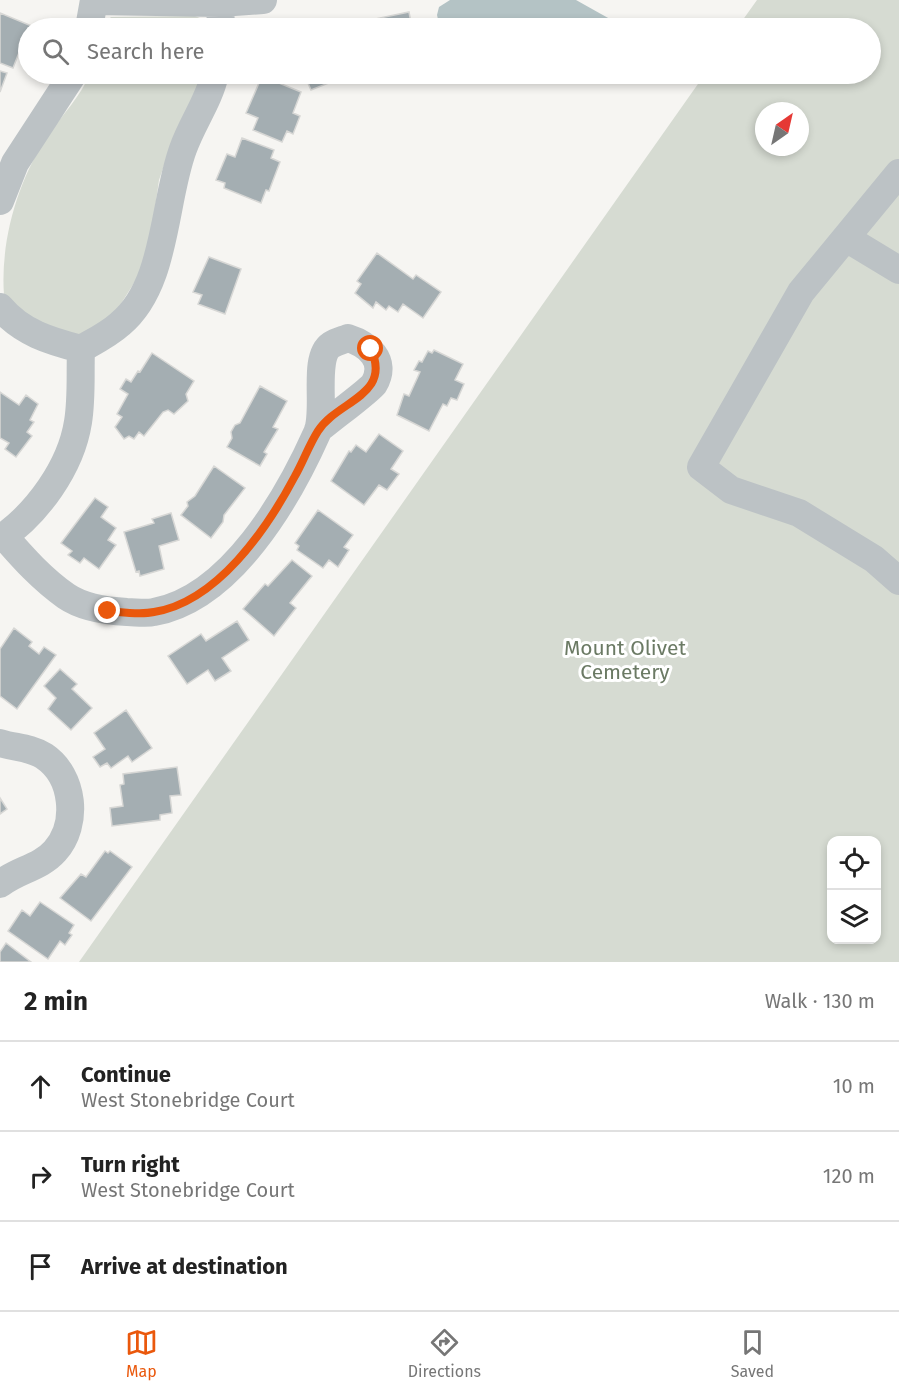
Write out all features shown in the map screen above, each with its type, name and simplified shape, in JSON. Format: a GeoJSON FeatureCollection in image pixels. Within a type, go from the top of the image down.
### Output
{"type":"FeatureCollection","features":[{"type":"Feature","properties":{"kind":"street"},"geometry":{"type":"LineString","coordinates":[[91,18],[94,1],[220,16],[263,0]]}},
{"type":"Feature","properties":{"kind":"street"},"geometry":{"type":"LineString","coordinates":[[0,201],[15,163],[66,84]]}},
{"type":"Feature","properties":{"kind":"street"},"geometry":{"type":"LineString","coordinates":[[0,307],[26,331],[52,342],[81,348],[122,323],[140,301],[157,263],[170,193],[183,148],[213,84]]}},
{"type":"Feature","properties":{"kind":"street"},"geometry":{"type":"LineString","coordinates":[[899,174],[801,292],[701,467],[731,490],[799,513],[874,559],[899,581]]}},
{"type":"Feature","properties":{"kind":"street"},"geometry":{"type":"LineString","coordinates":[[846,238],[899,270]]}},
{"type":"Feature","properties":{"kind":"street"},"geometry":{"type":"LineString","coordinates":[[81,348],[78,424],[64,462],[46,494],[22,522],[2,537],[31,567],[68,597],[108,611],[154,612],[196,596],[225,575],[288,489],[318,430]]}},
{"type":"Feature","properties":{"kind":"street"},"geometry":{"type":"LineString","coordinates":[[0,743],[27,747],[46,757],[60,774],[72,804],[68,825],[57,849],[40,864],[0,884]]}},
{"type":"Feature","properties":{"kind":"green space","name":"Mount Olivet Cemetery"},"geometry":{"type":"Polygon","coordinates":[[[757,0],[899,0],[899,962],[79,962],[698,84],[881,84],[881,18],[744,18],[757,0]]]}},
{"type":"Feature","properties":{"kind":"green space"},"geometry":{"type":"Polygon","coordinates":[[[195,16],[200,18],[110,18],[195,16]]]}},
{"type":"Feature","properties":{"kind":"green space"},"geometry":{"type":"Polygon","coordinates":[[[85,84],[198,84],[173,140],[159,180],[152,230],[141,272],[110,321],[75,336],[53,335],[4,295],[5,253],[13,211],[28,171],[49,134],[85,84]]]}},
{"type":"Feature","properties":{"kind":"shaded area"},"geometry":{"type":"Polygon","coordinates":[[[450,0],[576,0],[608,18],[438,18],[439,7],[450,0]]]}},
{"type":"Feature","properties":{"kind":"building"},"geometry":{"type":"Polygon","coordinates":[[[409,12],[410,18],[380,18],[409,12]]]}},
{"type":"Feature","properties":{"kind":"building"},"geometry":{"type":"Polygon","coordinates":[[[0,13],[18,20],[18,55],[13,68],[0,63],[0,13]]]}},
{"type":"Feature","properties":{"kind":"building"},"geometry":{"type":"Polygon","coordinates":[[[0,71],[7,73],[0,92],[0,71]]]}},
{"type":"Feature","properties":{"kind":"building"},"geometry":{"type":"Polygon","coordinates":[[[259,84],[282,84],[301,92],[293,113],[300,116],[293,134],[287,131],[282,142],[253,130],[258,118],[246,113],[259,84]]]}},
{"type":"Feature","properties":{"kind":"building"},"geometry":{"type":"Polygon","coordinates":[[[308,84],[326,84],[311,90],[308,84]]]}},
{"type":"Feature","properties":{"kind":"building"},"geometry":{"type":"Polygon","coordinates":[[[242,138],[274,150],[271,158],[280,162],[269,191],[266,190],[261,203],[224,188],[225,183],[216,180],[227,154],[235,157],[242,138]]]}},
{"type":"Feature","properties":{"kind":"building"},"geometry":{"type":"Polygon","coordinates":[[[377,253],[413,279],[416,275],[441,292],[423,318],[403,304],[398,312],[389,306],[386,310],[376,302],[373,308],[355,293],[361,284],[357,281],[377,253]]]}},
{"type":"Feature","properties":{"kind":"building"},"geometry":{"type":"Polygon","coordinates":[[[209,257],[241,269],[225,314],[198,304],[202,295],[193,292],[209,257]]]}},
{"type":"Feature","properties":{"kind":"building"},"geometry":{"type":"Polygon","coordinates":[[[434,350],[463,364],[455,380],[464,384],[457,400],[451,398],[447,406],[443,404],[429,431],[397,415],[404,394],[409,396],[420,372],[414,370],[419,361],[422,362],[428,351],[432,353],[434,350]]]}},
{"type":"Feature","properties":{"kind":"building"},"geometry":{"type":"Polygon","coordinates":[[[152,353],[194,381],[186,394],[188,401],[174,414],[168,410],[163,412],[144,436],[139,432],[134,439],[129,436],[124,439],[115,427],[122,417],[117,414],[128,394],[120,389],[126,379],[131,382],[138,371],[140,372],[152,353]]]}},
{"type":"Feature","properties":{"kind":"building"},"geometry":{"type":"Polygon","coordinates":[[[260,386],[287,401],[273,427],[278,429],[264,452],[267,454],[260,466],[227,447],[232,438],[231,432],[235,425],[240,423],[260,386]]]}},
{"type":"Feature","properties":{"kind":"building"},"geometry":{"type":"Polygon","coordinates":[[[0,392],[19,405],[26,395],[38,404],[30,420],[34,422],[27,432],[32,436],[16,457],[5,449],[9,443],[0,438],[0,392]]]}},
{"type":"Feature","properties":{"kind":"building"},"geometry":{"type":"Polygon","coordinates":[[[379,434],[403,451],[391,469],[399,474],[387,490],[379,485],[364,505],[331,481],[349,451],[351,452],[356,445],[366,452],[379,434]]]}},
{"type":"Feature","properties":{"kind":"building"},"geometry":{"type":"Polygon","coordinates":[[[214,466],[245,488],[224,515],[223,522],[211,538],[181,515],[188,506],[187,502],[195,496],[214,466]]]}},
{"type":"Feature","properties":{"kind":"building"},"geometry":{"type":"Polygon","coordinates":[[[95,498],[108,507],[101,517],[116,528],[108,540],[116,545],[99,569],[84,558],[80,563],[68,555],[72,551],[61,543],[95,498]]]}},
{"type":"Feature","properties":{"kind":"building"},"geometry":{"type":"Polygon","coordinates":[[[318,510],[353,535],[344,547],[349,550],[338,567],[329,560],[323,568],[297,550],[299,546],[295,543],[318,510]]]}},
{"type":"Feature","properties":{"kind":"building"},"geometry":{"type":"Polygon","coordinates":[[[171,513],[179,540],[159,546],[164,569],[140,576],[139,571],[136,572],[124,532],[154,523],[152,519],[171,513]]]}},
{"type":"Feature","properties":{"kind":"building"},"geometry":{"type":"Polygon","coordinates":[[[292,560],[312,576],[290,603],[296,608],[274,636],[243,609],[265,584],[268,586],[292,560]]]}},
{"type":"Feature","properties":{"kind":"building"},"geometry":{"type":"Polygon","coordinates":[[[237,621],[249,640],[222,658],[231,671],[215,681],[208,670],[187,684],[168,656],[201,634],[206,641],[237,621]]]}},
{"type":"Feature","properties":{"kind":"building"},"geometry":{"type":"Polygon","coordinates":[[[14,628],[32,642],[29,646],[39,654],[44,647],[56,655],[17,709],[0,696],[0,649],[14,628]]]}},
{"type":"Feature","properties":{"kind":"building"},"geometry":{"type":"Polygon","coordinates":[[[60,669],[77,684],[72,689],[92,708],[71,730],[48,709],[56,698],[44,686],[60,669]]]}},
{"type":"Feature","properties":{"kind":"building"},"geometry":{"type":"Polygon","coordinates":[[[126,710],[152,748],[132,762],[128,756],[111,768],[107,763],[100,767],[93,757],[105,749],[94,733],[126,710]]]}},
{"type":"Feature","properties":{"kind":"building"},"geometry":{"type":"Polygon","coordinates":[[[177,767],[181,795],[170,796],[172,813],[160,815],[160,820],[112,826],[110,808],[123,806],[120,785],[124,784],[123,774],[177,767]]]}},
{"type":"Feature","properties":{"kind":"building"},"geometry":{"type":"Polygon","coordinates":[[[0,798],[7,809],[0,814],[0,798]]]}},
{"type":"Feature","properties":{"kind":"building"},"geometry":{"type":"Polygon","coordinates":[[[105,851],[108,853],[110,851],[132,867],[91,921],[60,898],[81,874],[86,877],[105,851]]]}},
{"type":"Feature","properties":{"kind":"building"},"geometry":{"type":"Polygon","coordinates":[[[40,902],[74,925],[69,933],[72,935],[65,945],[60,941],[48,959],[8,931],[22,910],[30,916],[40,902]]]}},
{"type":"Feature","properties":{"kind":"building"},"geometry":{"type":"Polygon","coordinates":[[[6,943],[31,962],[0,962],[0,952],[6,943]]]}},
{"type":"Feature","properties":{"kind":"route"},"geometry":{"type":"LineString","coordinates":[[108,611],[154,612],[196,596],[225,575],[255,537],[294,479],[318,430],[374,384],[378,364],[371,349]]}}]}
